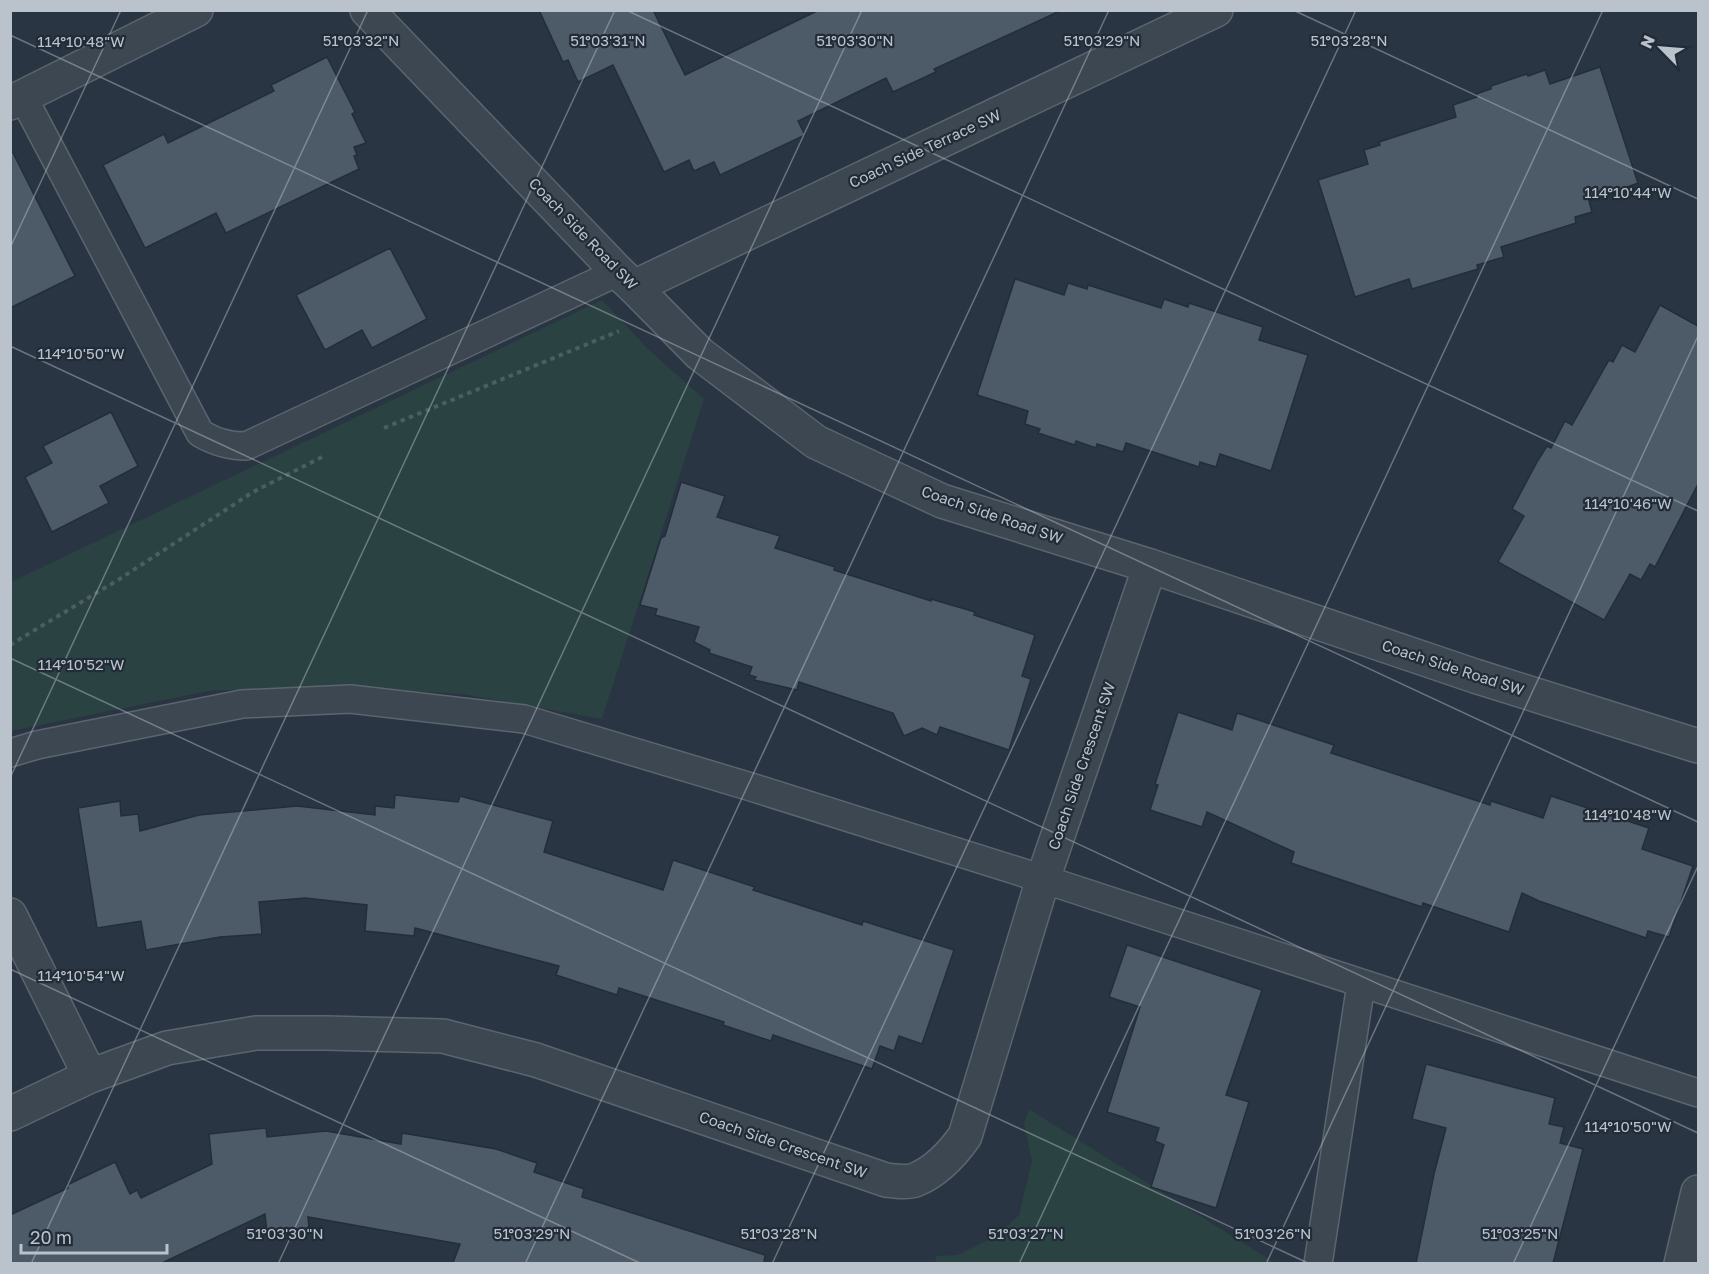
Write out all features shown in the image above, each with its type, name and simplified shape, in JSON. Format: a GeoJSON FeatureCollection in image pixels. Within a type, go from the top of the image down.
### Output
{"type":"FeatureCollection","features":[{"type":"Feature","properties":{"kind":"street"},"geometry":{"type":"LineString","coordinates":[[17,100],[196,10]]}},
{"type":"Feature","properties":{"kind":"street","name":"Coach Side Road SW"},"geometry":{"type":"LineString","coordinates":[[367,10],[700,354],[816,442],[942,501],[1150,566],[1475,676],[1698,746]]}},
{"type":"Feature","properties":{"kind":"street","name":"Coach Side Terrace SW"},"geometry":{"type":"LineString","coordinates":[[636,289],[1216,10]]}},
{"type":"Feature","properties":{"kind":"street","name":"Coach Side Crescent SW"},"geometry":{"type":"LineString","coordinates":[[10,1114],[90,1076],[167,1047],[256,1033],[443,1036],[536,1060],[886,1180],[914,1181],[954,1152],[965,1136],[1043,879],[1150,566]]}},
{"type":"Feature","properties":{"kind":"street"},"geometry":{"type":"LineString","coordinates":[[10,915],[90,1076]]}},
{"type":"Feature","properties":{"kind":"street"},"geometry":{"type":"LineString","coordinates":[[1681,1263],[1698,1192]]}},
{"type":"Feature","properties":{"kind":"lane"},"geometry":{"type":"LineString","coordinates":[[17,100],[200,433],[213,441],[232,446],[246,446],[636,289]]}},
{"type":"Feature","properties":{"kind":"lane"},"geometry":{"type":"LineString","coordinates":[[10,753],[37,745],[242,704],[350,699],[524,719],[751,787],[1043,879],[1698,1093]]}},
{"type":"Feature","properties":{"kind":"lane"},"geometry":{"type":"LineString","coordinates":[[1318,1263],[1361,984]]}},
{"type":"Feature","properties":{"kind":"path"},"geometry":{"type":"LineString","coordinates":[[384,428],[632,325],[636,289]]}},
{"type":"Feature","properties":{"kind":"path"},"geometry":{"type":"LineString","coordinates":[[10,645],[118,580],[253,492],[333,452]]}},
{"type":"Feature","properties":{"kind":"green space"},"geometry":{"type":"Polygon","coordinates":[[[602,300],[649,350],[704,399],[602,719],[463,694],[318,686],[208,691],[11,731],[11,582],[602,300]]]}},
{"type":"Feature","properties":{"kind":"green space"},"geometry":{"type":"Polygon","coordinates":[[[1029,1109],[1275,1263],[935,1264],[936,1256],[957,1255],[995,1237],[1019,1215],[1032,1161],[1024,1124],[1029,1109]]]}},
{"type":"Feature","properties":{"kind":"building"},"geometry":{"type":"Polygon","coordinates":[[[539,10],[653,10],[685,75],[819,10],[1062,10],[934,69],[936,72],[893,92],[886,78],[798,121],[805,135],[720,175],[714,162],[694,171],[689,160],[664,172],[613,65],[578,82],[568,60],[563,62],[539,10]]]}},
{"type":"Feature","properties":{"kind":"building"},"geometry":{"type":"Polygon","coordinates":[[[327,57],[355,112],[352,114],[366,143],[354,147],[357,155],[354,156],[359,169],[226,233],[216,213],[145,248],[103,165],[164,134],[168,143],[274,91],[271,85],[327,57]]]}},
{"type":"Feature","properties":{"kind":"building"},"geometry":{"type":"Polygon","coordinates":[[[1600,67],[1638,183],[1589,201],[1592,212],[1575,217],[1576,223],[1501,247],[1504,257],[1477,265],[1478,269],[1412,289],[1409,279],[1355,297],[1318,180],[1368,164],[1364,150],[1380,145],[1379,142],[1456,117],[1453,105],[1477,97],[1476,94],[1491,89],[1491,86],[1545,70],[1550,84],[1600,67]]]}},
{"type":"Feature","properties":{"kind":"building"},"geometry":{"type":"Polygon","coordinates":[[[10,147],[75,276],[10,308],[10,147]]]}},
{"type":"Feature","properties":{"kind":"building"},"geometry":{"type":"Polygon","coordinates":[[[390,248],[427,319],[372,348],[362,330],[325,350],[296,295],[390,248]]]}},
{"type":"Feature","properties":{"kind":"building"},"geometry":{"type":"Polygon","coordinates":[[[1015,279],[1064,295],[1068,283],[1087,289],[1088,285],[1161,308],[1164,299],[1188,307],[1189,303],[1263,327],[1259,340],[1308,355],[1271,471],[1220,454],[1216,467],[1200,462],[1199,467],[1126,443],[1123,452],[1097,444],[1096,448],[1076,441],[1075,445],[1038,433],[1040,429],[1025,424],[1028,411],[977,395],[1015,279]]]}},
{"type":"Feature","properties":{"kind":"building"},"geometry":{"type":"Polygon","coordinates":[[[1660,305],[1698,326],[1698,484],[1655,567],[1650,564],[1641,580],[1630,574],[1604,620],[1498,562],[1524,516],[1512,509],[1547,446],[1551,448],[1565,421],[1572,425],[1609,360],[1613,362],[1622,345],[1635,352],[1660,305]]]}},
{"type":"Feature","properties":{"kind":"building"},"geometry":{"type":"Polygon","coordinates":[[[111,412],[138,466],[100,486],[109,503],[52,532],[25,477],[52,463],[43,446],[111,412]]]}},
{"type":"Feature","properties":{"kind":"building"},"geometry":{"type":"Polygon","coordinates":[[[681,482],[725,496],[717,517],[780,536],[775,548],[835,567],[834,570],[931,601],[931,599],[975,612],[974,615],[1035,635],[1022,676],[1031,679],[1009,750],[940,727],[937,735],[922,728],[904,736],[893,713],[799,682],[797,690],[754,680],[756,677],[749,675],[752,667],[709,653],[710,650],[694,642],[699,627],[655,615],[657,609],[640,605],[661,538],[665,536],[681,482]]]}},
{"type":"Feature","properties":{"kind":"building"},"geometry":{"type":"Polygon","coordinates":[[[1178,712],[1232,730],[1237,713],[1334,745],[1331,753],[1490,805],[1491,801],[1543,818],[1551,796],[1649,828],[1642,849],[1693,866],[1669,937],[1648,931],[1646,938],[1522,893],[1509,932],[1423,903],[1422,907],[1291,863],[1294,852],[1207,812],[1202,827],[1150,810],[1158,785],[1155,784],[1178,712]]]}},
{"type":"Feature","properties":{"kind":"building"},"geometry":{"type":"Polygon","coordinates":[[[395,795],[458,802],[460,796],[553,821],[544,852],[663,890],[673,860],[755,887],[753,890],[862,925],[863,921],[954,950],[922,1044],[899,1036],[894,1051],[880,1046],[872,1069],[773,1035],[771,1041],[723,1025],[724,1022],[619,988],[617,995],[556,975],[559,966],[415,928],[414,936],[365,931],[367,905],[305,898],[259,902],[262,934],[220,937],[146,950],[141,921],[97,928],[78,808],[120,801],[121,816],[138,814],[140,831],[199,815],[297,806],[375,815],[375,806],[394,808],[395,795]]]}},
{"type":"Feature","properties":{"kind":"building"},"geometry":{"type":"Polygon","coordinates":[[[1127,945],[1262,990],[1226,1095],[1249,1102],[1216,1208],[1151,1187],[1164,1145],[1155,1141],[1159,1128],[1107,1112],[1140,1007],[1109,997],[1127,945]]]}},
{"type":"Feature","properties":{"kind":"building"},"geometry":{"type":"Polygon","coordinates":[[[1426,1064],[1555,1098],[1549,1124],[1564,1127],[1560,1143],[1583,1149],[1553,1263],[1416,1263],[1446,1128],[1412,1119],[1426,1064]]]}},
{"type":"Feature","properties":{"kind":"building"},"geometry":{"type":"Polygon","coordinates":[[[266,1128],[267,1137],[326,1131],[401,1144],[402,1133],[496,1149],[537,1163],[534,1172],[584,1189],[582,1197],[765,1255],[764,1263],[453,1263],[460,1244],[308,1217],[309,1228],[267,1233],[265,1214],[162,1263],[10,1263],[10,1215],[68,1188],[67,1185],[115,1162],[130,1194],[137,1190],[141,1198],[212,1164],[209,1134],[266,1128]]]}}]}
